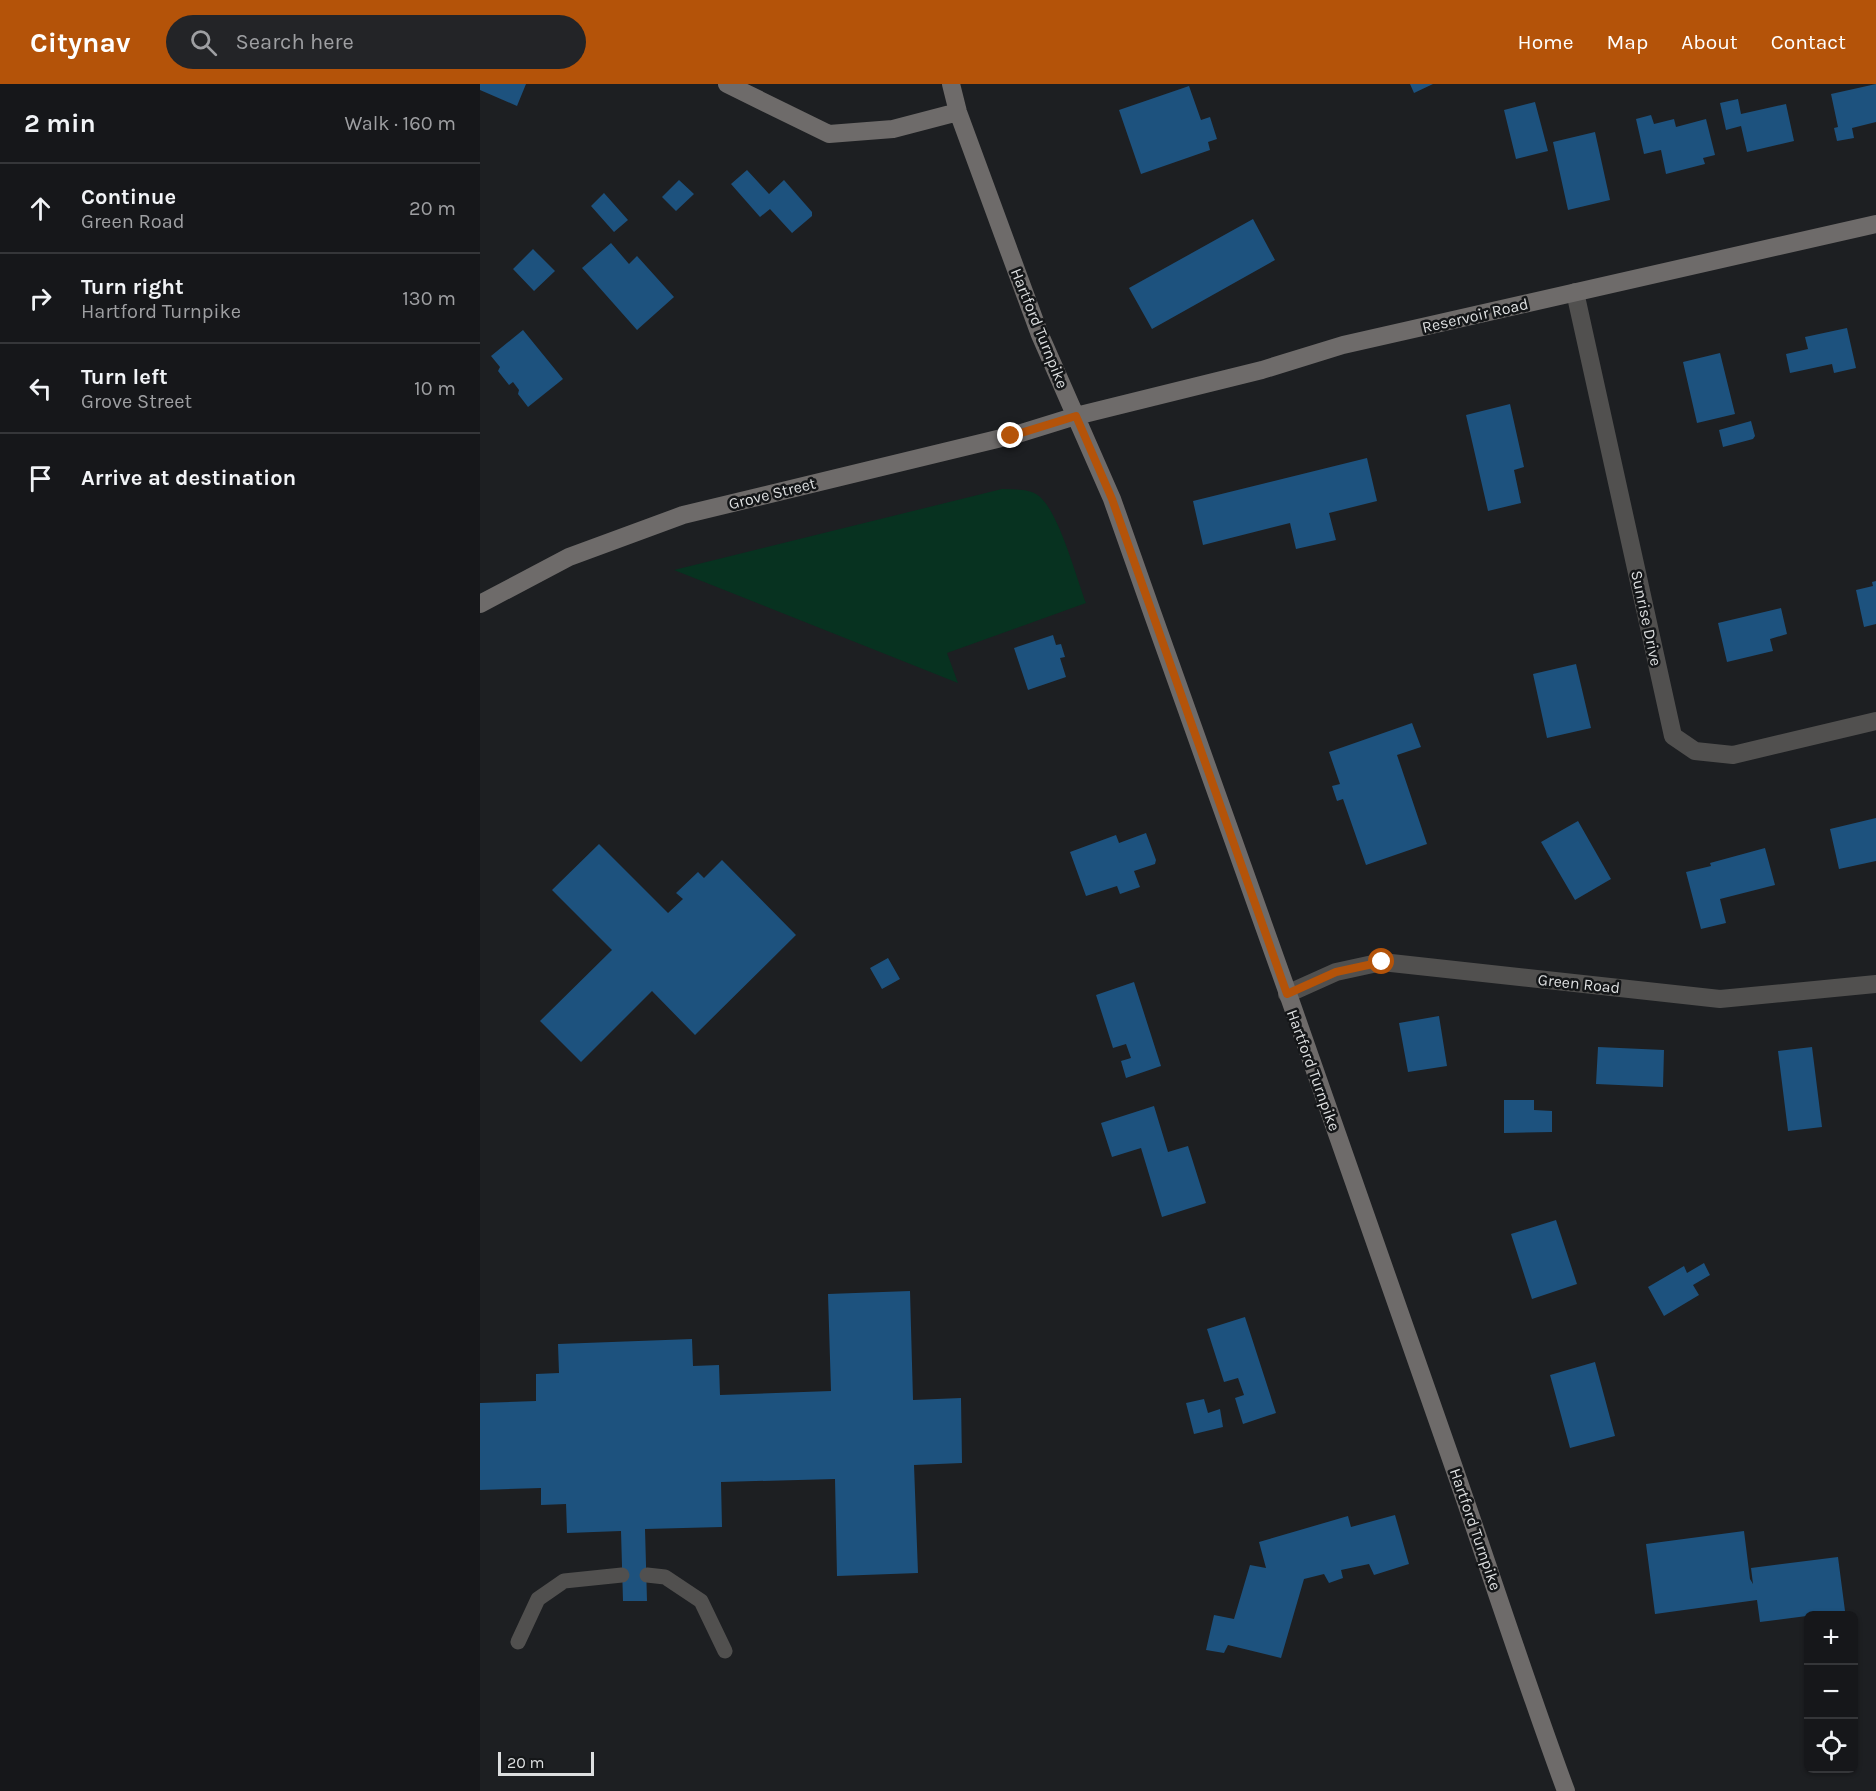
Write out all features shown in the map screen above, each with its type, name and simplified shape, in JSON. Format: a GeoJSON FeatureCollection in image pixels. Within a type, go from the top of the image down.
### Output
{"type":"FeatureCollection","features":[{"type":"Feature","properties":{"kind":"main road"},"geometry":{"type":"LineString","coordinates":[[727,84],[829,134],[893,129],[958,112]]}},
{"type":"Feature","properties":{"kind":"main road","name":"Hartford Turnpike"},"geometry":{"type":"LineString","coordinates":[[951,84],[958,112],[1040,335],[1112,499],[1443,1434],[1507,1620],[1531,1698],[1566,1791]]}},
{"type":"Feature","properties":{"kind":"main road","name":"Reservoir Road"},"geometry":{"type":"LineString","coordinates":[[1076,416],[1249,373],[1343,345],[1876,224]]}},
{"type":"Feature","properties":{"kind":"main road","name":"Grove Street"},"geometry":{"type":"LineString","coordinates":[[480,604],[569,557],[683,515],[1011,436],[1076,416]]}},
{"type":"Feature","properties":{"kind":"street","name":"Sunrise Drive"},"geometry":{"type":"LineString","coordinates":[[1575,292],[1673,736],[1695,751],[1733,755],[1876,721]]}},
{"type":"Feature","properties":{"kind":"street","name":"Green Road"},"geometry":{"type":"LineString","coordinates":[[1287,994],[1336,972],[1382,962],[1720,999],[1876,984]]}},
{"type":"Feature","properties":{"kind":"lane"},"geometry":{"type":"LineString","coordinates":[[518,1642],[538,1599],[564,1581],[622,1575]]}},
{"type":"Feature","properties":{"kind":"lane"},"geometry":{"type":"LineString","coordinates":[[646,1575],[665,1577],[701,1601],[725,1651]]}},
{"type":"Feature","properties":{"kind":"green space"},"geometry":{"type":"Polygon","coordinates":[[[1002,489],[1030,492],[1039,496],[1046,504],[1060,530],[1086,603],[947,653],[958,683],[674,570],[1002,489]]]}},
{"type":"Feature","properties":{"kind":"building"},"geometry":{"type":"Polygon","coordinates":[[[480,84],[526,84],[517,106],[480,90],[480,84]]]}},
{"type":"Feature","properties":{"kind":"building"},"geometry":{"type":"Polygon","coordinates":[[[1410,84],[1433,84],[1414,93],[1410,84]]]}},
{"type":"Feature","properties":{"kind":"building"},"geometry":{"type":"Polygon","coordinates":[[[1876,84],[1876,122],[1852,128],[1854,138],[1837,141],[1834,128],[1838,127],[1831,94],[1876,84]]]}},
{"type":"Feature","properties":{"kind":"building"},"geometry":{"type":"Polygon","coordinates":[[[1189,86],[1201,120],[1210,117],[1217,139],[1208,142],[1210,150],[1141,174],[1119,110],[1189,86]]]}},
{"type":"Feature","properties":{"kind":"building"},"geometry":{"type":"Polygon","coordinates":[[[1738,99],[1741,114],[1786,104],[1794,141],[1747,152],[1741,126],[1726,130],[1720,103],[1738,99]]]}},
{"type":"Feature","properties":{"kind":"building"},"geometry":{"type":"Polygon","coordinates":[[[1535,102],[1548,151],[1516,159],[1504,110],[1535,102]]]}},
{"type":"Feature","properties":{"kind":"building"},"geometry":{"type":"Polygon","coordinates":[[[1651,115],[1654,124],[1674,119],[1676,127],[1706,119],[1715,155],[1703,158],[1705,164],[1666,174],[1661,150],[1644,154],[1636,119],[1651,115]]]}},
{"type":"Feature","properties":{"kind":"building"},"geometry":{"type":"Polygon","coordinates":[[[1595,132],[1610,200],[1568,210],[1553,142],[1595,132]]]}},
{"type":"Feature","properties":{"kind":"building"},"geometry":{"type":"Polygon","coordinates":[[[747,170],[769,194],[784,180],[812,212],[812,216],[792,233],[770,209],[760,217],[731,184],[747,170]]]}},
{"type":"Feature","properties":{"kind":"building"},"geometry":{"type":"Polygon","coordinates":[[[679,180],[694,194],[676,211],[662,197],[679,180]]]}},
{"type":"Feature","properties":{"kind":"building"},"geometry":{"type":"Polygon","coordinates":[[[604,193],[628,220],[614,232],[591,206],[604,193]]]}},
{"type":"Feature","properties":{"kind":"building"},"geometry":{"type":"Polygon","coordinates":[[[1253,219],[1275,260],[1152,329],[1129,288],[1253,219]]]}},
{"type":"Feature","properties":{"kind":"building"},"geometry":{"type":"Polygon","coordinates":[[[611,243],[629,264],[637,256],[674,297],[637,330],[582,268],[611,243]]]}},
{"type":"Feature","properties":{"kind":"building"},"geometry":{"type":"Polygon","coordinates":[[[533,249],[555,271],[534,291],[513,269],[533,249]]]}},
{"type":"Feature","properties":{"kind":"building"},"geometry":{"type":"Polygon","coordinates":[[[1847,328],[1856,368],[1834,373],[1832,364],[1790,373],[1786,354],[1808,349],[1805,337],[1847,328]]]}},
{"type":"Feature","properties":{"kind":"building"},"geometry":{"type":"Polygon","coordinates":[[[523,330],[563,379],[528,407],[518,394],[519,390],[513,382],[509,385],[498,371],[500,367],[491,356],[523,330]]]}},
{"type":"Feature","properties":{"kind":"building"},"geometry":{"type":"Polygon","coordinates":[[[1720,353],[1735,414],[1697,423],[1683,362],[1720,353]]]}},
{"type":"Feature","properties":{"kind":"building"},"geometry":{"type":"Polygon","coordinates":[[[1510,404],[1524,467],[1514,470],[1521,503],[1488,511],[1466,415],[1510,404]]]}},
{"type":"Feature","properties":{"kind":"building"},"geometry":{"type":"Polygon","coordinates":[[[1751,421],[1755,436],[1753,439],[1723,447],[1719,430],[1751,421]]]}},
{"type":"Feature","properties":{"kind":"building"},"geometry":{"type":"Polygon","coordinates":[[[1367,458],[1377,501],[1329,513],[1336,540],[1296,549],[1290,523],[1203,545],[1193,501],[1367,458]]]}},
{"type":"Feature","properties":{"kind":"building"},"geometry":{"type":"Polygon","coordinates":[[[1876,581],[1876,624],[1864,627],[1856,590],[1873,586],[1872,582],[1876,581]]]}},
{"type":"Feature","properties":{"kind":"building"},"geometry":{"type":"Polygon","coordinates":[[[1781,608],[1787,634],[1770,639],[1773,651],[1727,662],[1718,623],[1781,608]]]}},
{"type":"Feature","properties":{"kind":"building"},"geometry":{"type":"Polygon","coordinates":[[[1053,635],[1056,645],[1061,644],[1065,657],[1060,658],[1066,677],[1028,690],[1014,648],[1053,635]]]}},
{"type":"Feature","properties":{"kind":"building"},"geometry":{"type":"Polygon","coordinates":[[[1576,664],[1591,728],[1547,738],[1533,674],[1576,664]]]}},
{"type":"Feature","properties":{"kind":"building"},"geometry":{"type":"Polygon","coordinates":[[[1412,723],[1421,747],[1397,755],[1427,844],[1366,865],[1343,799],[1337,801],[1332,786],[1340,784],[1329,752],[1412,723]]]}},
{"type":"Feature","properties":{"kind":"building"},"geometry":{"type":"Polygon","coordinates":[[[1876,818],[1876,861],[1839,869],[1830,829],[1876,818]]]}},
{"type":"Feature","properties":{"kind":"building"},"geometry":{"type":"Polygon","coordinates":[[[1578,821],[1611,879],[1575,900],[1541,842],[1578,821]]]}},
{"type":"Feature","properties":{"kind":"building"},"geometry":{"type":"Polygon","coordinates":[[[1146,833],[1156,860],[1155,864],[1134,871],[1140,887],[1120,894],[1117,886],[1086,896],[1070,852],[1116,835],[1119,843],[1146,833]]]}},
{"type":"Feature","properties":{"kind":"building"},"geometry":{"type":"Polygon","coordinates":[[[599,844],[668,913],[683,899],[676,893],[698,872],[704,878],[722,860],[796,935],[695,1035],[652,991],[581,1062],[540,1021],[612,950],[552,890],[599,844]]]}},
{"type":"Feature","properties":{"kind":"building"},"geometry":{"type":"Polygon","coordinates":[[[1765,848],[1775,885],[1720,899],[1726,923],[1701,929],[1686,872],[1765,848]]]}},
{"type":"Feature","properties":{"kind":"building"},"geometry":{"type":"Polygon","coordinates":[[[888,958],[900,979],[882,989],[870,968],[888,958]]]}},
{"type":"Feature","properties":{"kind":"building"},"geometry":{"type":"Polygon","coordinates":[[[1134,982],[1161,1066],[1126,1078],[1121,1061],[1131,1058],[1126,1044],[1113,1048],[1096,995],[1134,982]]]}},
{"type":"Feature","properties":{"kind":"building"},"geometry":{"type":"Polygon","coordinates":[[[1439,1016],[1447,1066],[1408,1072],[1399,1023],[1439,1016]]]}},
{"type":"Feature","properties":{"kind":"building"},"geometry":{"type":"Polygon","coordinates":[[[1598,1047],[1664,1050],[1663,1087],[1596,1084],[1598,1047]]]}},
{"type":"Feature","properties":{"kind":"building"},"geometry":{"type":"Polygon","coordinates":[[[1812,1047],[1822,1127],[1788,1131],[1778,1051],[1812,1047]]]}},
{"type":"Feature","properties":{"kind":"building"},"geometry":{"type":"Polygon","coordinates":[[[1504,1100],[1534,1100],[1534,1110],[1552,1111],[1552,1132],[1504,1133],[1504,1100]]]}},
{"type":"Feature","properties":{"kind":"building"},"geometry":{"type":"Polygon","coordinates":[[[1154,1106],[1168,1152],[1188,1146],[1206,1203],[1162,1217],[1141,1148],[1112,1157],[1101,1123],[1154,1106]]]}},
{"type":"Feature","properties":{"kind":"building"},"geometry":{"type":"Polygon","coordinates":[[[1556,1220],[1577,1284],[1532,1299],[1511,1234],[1556,1220]]]}},
{"type":"Feature","properties":{"kind":"building"},"geometry":{"type":"Polygon","coordinates":[[[1704,1263],[1710,1275],[1693,1285],[1699,1295],[1664,1316],[1648,1287],[1684,1266],[1687,1273],[1704,1263]]]}},
{"type":"Feature","properties":{"kind":"building"},"geometry":{"type":"Polygon","coordinates":[[[910,1291],[913,1400],[961,1398],[962,1463],[914,1465],[918,1573],[837,1576],[835,1479],[721,1482],[722,1527],[645,1529],[647,1601],[623,1601],[621,1531],[567,1533],[566,1504],[541,1505],[541,1488],[480,1490],[480,1403],[536,1401],[536,1374],[559,1373],[558,1344],[692,1339],[693,1366],[719,1365],[720,1395],[831,1391],[828,1294],[910,1291]]]}},
{"type":"Feature","properties":{"kind":"building"},"geometry":{"type":"Polygon","coordinates":[[[1245,1317],[1276,1413],[1243,1424],[1235,1398],[1244,1395],[1238,1378],[1224,1382],[1207,1329],[1245,1317]]]}},
{"type":"Feature","properties":{"kind":"building"},"geometry":{"type":"Polygon","coordinates":[[[1595,1362],[1615,1436],[1570,1448],[1550,1375],[1595,1362]]]}},
{"type":"Feature","properties":{"kind":"building"},"geometry":{"type":"Polygon","coordinates":[[[1204,1399],[1208,1413],[1220,1409],[1223,1427],[1194,1434],[1186,1403],[1204,1399]]]}},
{"type":"Feature","properties":{"kind":"building"},"geometry":{"type":"Polygon","coordinates":[[[1395,1515],[1409,1564],[1374,1575],[1369,1564],[1341,1570],[1343,1578],[1329,1583],[1324,1574],[1304,1579],[1281,1658],[1228,1645],[1224,1653],[1206,1650],[1214,1615],[1234,1619],[1250,1565],[1266,1568],[1259,1542],[1348,1516],[1351,1527],[1395,1515]]]}},
{"type":"Feature","properties":{"kind":"building"},"geometry":{"type":"Polygon","coordinates":[[[1744,1531],[1750,1579],[1753,1584],[1751,1568],[1838,1557],[1845,1611],[1804,1611],[1804,1616],[1760,1622],[1757,1600],[1655,1614],[1646,1544],[1744,1531]]]}},
{"type":"Feature","properties":{"kind":"route"},"geometry":{"type":"LineString","coordinates":[[1011,436],[1076,416],[1112,499],[1287,994],[1336,972],[1382,962]]}}]}
